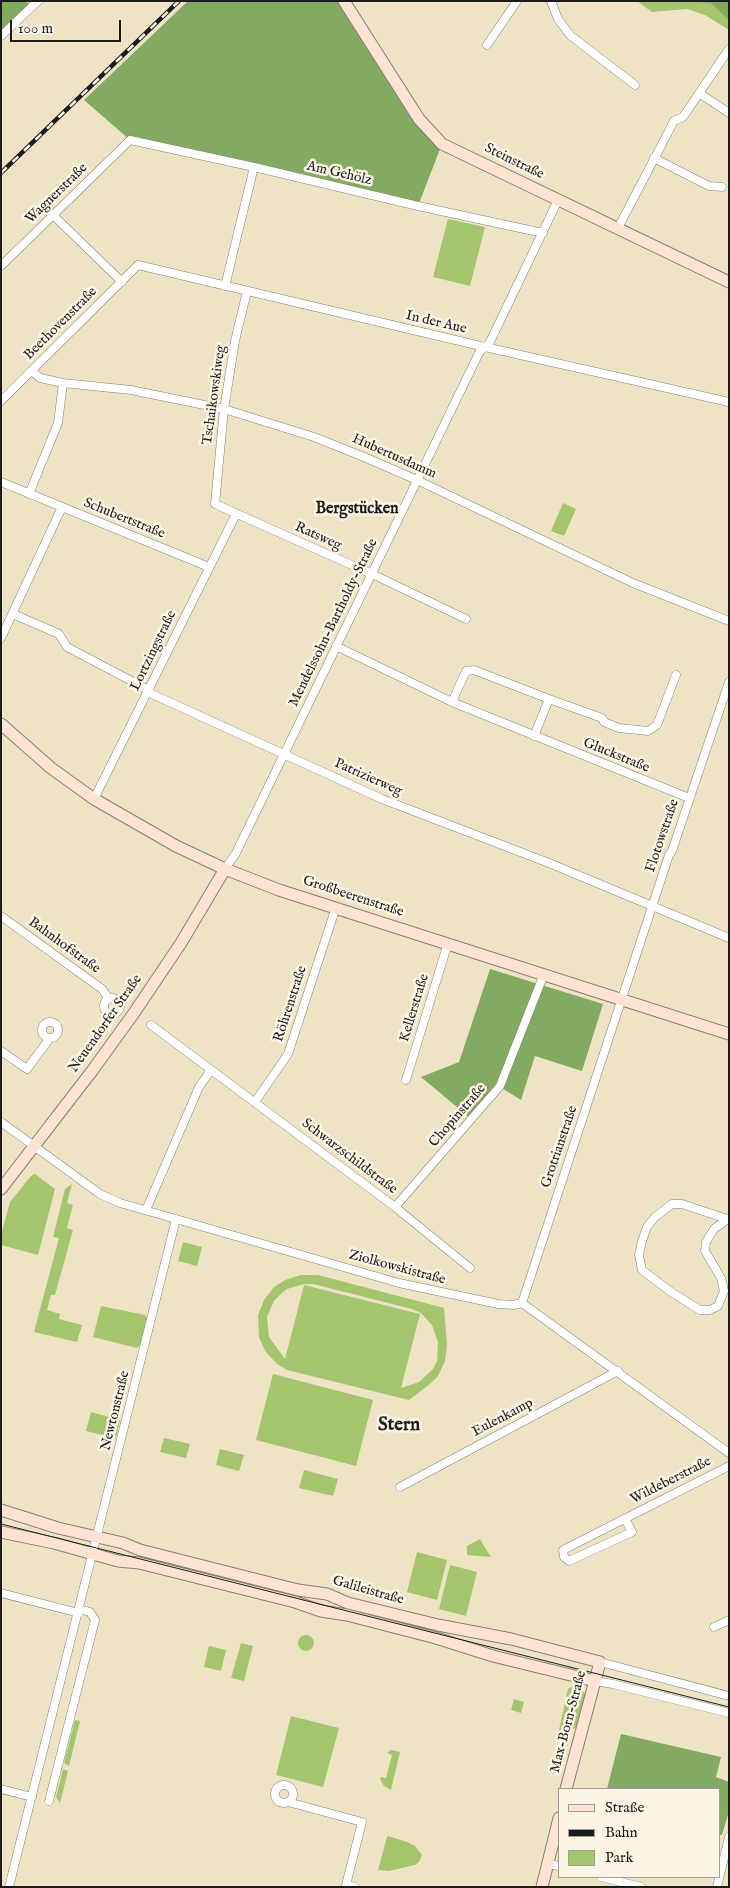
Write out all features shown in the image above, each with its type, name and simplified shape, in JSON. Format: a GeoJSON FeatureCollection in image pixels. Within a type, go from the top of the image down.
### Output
{"type":"FeatureCollection","features":[{"type":"Feature","properties":{"kind":"street"},"geometry":{"type":"LineString","coordinates":[[1,36],[38,1]]}},
{"type":"Feature","properties":{"kind":"street","name":"Steinstraße"},"geometry":{"type":"LineString","coordinates":[[344,1],[418,119],[442,144],[729,282]]}},
{"type":"Feature","properties":{"kind":"street"},"geometry":{"type":"LineString","coordinates":[[487,45],[517,1]]}},
{"type":"Feature","properties":{"kind":"street"},"geometry":{"type":"LineString","coordinates":[[551,1],[558,19],[571,36],[635,85]]}},
{"type":"Feature","properties":{"kind":"street"},"geometry":{"type":"LineString","coordinates":[[618,228],[674,121],[683,117],[729,49]]}},
{"type":"Feature","properties":{"kind":"street"},"geometry":{"type":"LineString","coordinates":[[699,93],[729,113]]}},
{"type":"Feature","properties":{"kind":"street","name":"Am Gehölz"},"geometry":{"type":"LineString","coordinates":[[130,140],[543,233]]}},
{"type":"Feature","properties":{"kind":"street","name":"Wagnerstraße"},"geometry":{"type":"LineString","coordinates":[[1,266],[130,140]]}},
{"type":"Feature","properties":{"kind":"street"},"geometry":{"type":"LineString","coordinates":[[654,158],[709,186],[722,186]]}},
{"type":"Feature","properties":{"kind":"street"},"geometry":{"type":"LineString","coordinates":[[225,286],[254,167]]}},
{"type":"Feature","properties":{"kind":"street","name":"Mendelssohn-Bartholdy-Straße"},"geometry":{"type":"LineString","coordinates":[[225,869],[236,853],[416,480],[480,351],[489,344],[558,200]]}},
{"type":"Feature","properties":{"kind":"street"},"geometry":{"type":"LineString","coordinates":[[53,215],[122,282]]}},
{"type":"Feature","properties":{"kind":"street","name":"In der Aue"},"geometry":{"type":"LineString","coordinates":[[138,265],[484,348],[729,402]]}},
{"type":"Feature","properties":{"kind":"street","name":"Beethovenstraße"},"geometry":{"type":"LineString","coordinates":[[1,401],[138,265]]}},
{"type":"Feature","properties":{"kind":"street","name":"Tschaikowskiweg"},"geometry":{"type":"LineString","coordinates":[[215,504],[224,409],[235,341],[246,291]]}},
{"type":"Feature","properties":{"kind":"street","name":"Hubertusdamm"},"geometry":{"type":"LineString","coordinates":[[32,371],[40,378],[131,390],[224,409],[314,437],[416,480],[633,583],[729,621]]}},
{"type":"Feature","properties":{"kind":"street"},"geometry":{"type":"LineString","coordinates":[[29,494],[58,423],[63,382]]}},
{"type":"Feature","properties":{"kind":"street","name":"Schubertstraße"},"geometry":{"type":"LineString","coordinates":[[1,482],[209,567]]}},
{"type":"Feature","properties":{"kind":"street","name":"Ratsweg"},"geometry":{"type":"LineString","coordinates":[[215,504],[372,574],[466,619]]}},
{"type":"Feature","properties":{"kind":"street"},"geometry":{"type":"LineString","coordinates":[[1,638],[62,508]]}},
{"type":"Feature","properties":{"kind":"street","name":"Lortzingstraße"},"geometry":{"type":"LineString","coordinates":[[94,799],[236,514]]}},
{"type":"Feature","properties":{"kind":"street","name":"Patrizierweg"},"geometry":{"type":"LineString","coordinates":[[13,614],[59,634],[67,647],[143,686],[152,694],[382,799],[549,863],[729,938]]}},
{"type":"Feature","properties":{"kind":"street","name":"Gluckstraße"},"geometry":{"type":"LineString","coordinates":[[336,646],[452,702],[690,798]]}},
{"type":"Feature","properties":{"kind":"street","name":"Gluckstraße"},"geometry":{"type":"LineString","coordinates":[[452,702],[466,671],[474,670],[602,718],[604,722],[619,728],[648,731],[657,725],[676,675]]}},
{"type":"Feature","properties":{"kind":"street","name":"Flotowstraße"},"geometry":{"type":"LineString","coordinates":[[622,1000],[729,682]]}},
{"type":"Feature","properties":{"kind":"street"},"geometry":{"type":"LineString","coordinates":[[534,736],[549,698]]}},
{"type":"Feature","properties":{"kind":"street","name":"Großbeerenstraße"},"geometry":{"type":"LineString","coordinates":[[1,724],[51,768],[94,799],[176,846],[225,869],[279,890],[729,1034]]}},
{"type":"Feature","properties":{"kind":"street","name":"Neuendorfer Straße"},"geometry":{"type":"LineString","coordinates":[[1,1189],[35,1147],[134,1013],[181,943],[225,869]]}},
{"type":"Feature","properties":{"kind":"street","name":"Röhrenstraße"},"geometry":{"type":"LineString","coordinates":[[255,1102],[288,1054],[336,908]]}},
{"type":"Feature","properties":{"kind":"street","name":"Bahnhofstraße"},"geometry":{"type":"LineString","coordinates":[[1,916],[102,989],[109,999]]}},
{"type":"Feature","properties":{"kind":"street","name":"Kellerstraße"},"geometry":{"type":"LineString","coordinates":[[406,1080],[448,943]]}},
{"type":"Feature","properties":{"kind":"street","name":"Chopinstraße"},"geometry":{"type":"LineString","coordinates":[[395,1207],[500,1086],[544,974]]}},
{"type":"Feature","properties":{"kind":"street","name":"Grotrianstraße"},"geometry":{"type":"LineString","coordinates":[[522,1303],[622,1000]]}},
{"type":"Feature","properties":{"kind":"street","name":"Schwarzschildstraße"},"geometry":{"type":"LineString","coordinates":[[151,1025],[395,1207],[470,1268]]}},
{"type":"Feature","properties":{"kind":"street"},"geometry":{"type":"LineString","coordinates":[[1,1051],[27,1070],[50,1038]]}},
{"type":"Feature","properties":{"kind":"street"},"geometry":{"type":"LineString","coordinates":[[146,1210],[199,1087],[211,1070]]}},
{"type":"Feature","properties":{"kind":"street","name":"Ziolkowskistraße"},"geometry":{"type":"LineString","coordinates":[[1,1122],[100,1194],[120,1203],[436,1292],[505,1305],[522,1303]]}},
{"type":"Feature","properties":{"kind":"street"},"geometry":{"type":"LineString","coordinates":[[672,1204],[682,1204],[728,1218],[714,1229],[706,1242],[705,1251],[721,1278],[724,1291],[718,1306],[710,1310],[700,1310],[670,1292],[642,1270],[639,1255],[647,1228],[655,1217],[672,1204]]}},
{"type":"Feature","properties":{"kind":"street","name":"Newtonstraße"},"geometry":{"type":"LineString","coordinates":[[9,1887],[176,1219]]}},
{"type":"Feature","properties":{"kind":"street"},"geometry":{"type":"LineString","coordinates":[[522,1303],[729,1453]]}},
{"type":"Feature","properties":{"kind":"street","name":"Eulenkamp"},"geometry":{"type":"LineString","coordinates":[[400,1487],[618,1371]]}},
{"type":"Feature","properties":{"kind":"street","name":"Wildeberstraße"},"geometry":{"type":"LineString","coordinates":[[625,1519],[632,1532],[569,1560],[564,1556],[563,1550],[729,1466]]}},
{"type":"Feature","properties":{"kind":"street","name":"Galileistraße"},"geometry":{"type":"LineString","coordinates":[[1,1510],[42,1524],[123,1543],[140,1550],[298,1590],[327,1594],[348,1603],[438,1625],[511,1638],[729,1696]]}},
{"type":"Feature","properties":{"kind":"street","name":"Galileistraße"},"geometry":{"type":"LineString","coordinates":[[1,1532],[54,1543],[118,1561],[139,1563],[295,1602],[321,1611],[347,1615],[436,1638],[493,1656],[729,1713]]}},
{"type":"Feature","properties":{"kind":"street"},"geometry":{"type":"LineString","coordinates":[[1,1593],[90,1612],[95,1620],[49,1801]]}},
{"type":"Feature","properties":{"kind":"street"},"geometry":{"type":"LineString","coordinates":[[714,1627],[729,1620]]}},
{"type":"Feature","properties":{"kind":"street","name":"Max-Born-Straße"},"geometry":{"type":"LineString","coordinates":[[566,1788],[600,1662]]}},
{"type":"Feature","properties":{"kind":"street"},"geometry":{"type":"LineString","coordinates":[[1,1789],[32,1797]]}},
{"type":"Feature","properties":{"kind":"street"},"geometry":{"type":"LineString","coordinates":[[288,1802],[362,1822],[346,1885],[354,1887]]}},
{"type":"Feature","properties":{"kind":"street"},"geometry":{"type":"LineString","coordinates":[[542,1887],[553,1865],[558,1826]]}},
{"type":"Feature","properties":{"kind":"street"},"geometry":{"type":"LineString","coordinates":[[720,1864],[723,1846],[729,1837]]}},
{"type":"Feature","properties":{"kind":"street"},"geometry":{"type":"LineString","coordinates":[[605,1878],[641,1887]]}},
{"type":"Feature","properties":{"kind":"green space"},"geometry":{"type":"Polygon","coordinates":[[[1,1],[26,1],[29,4],[1,30],[1,1]]]}},
{"type":"Feature","properties":{"kind":"green space"},"geometry":{"type":"Polygon","coordinates":[[[188,1],[344,1],[442,144],[418,206],[130,140],[84,100],[188,1]]]}},
{"type":"Feature","properties":{"kind":"green space"},"geometry":{"type":"Polygon","coordinates":[[[637,1],[729,1],[729,30],[705,15],[687,9],[652,12],[637,1]]]}},
{"type":"Feature","properties":{"kind":"green space"},"geometry":{"type":"Polygon","coordinates":[[[685,1],[729,1],[729,20],[711,3],[685,1]]]}},
{"type":"Feature","properties":{"kind":"green space"},"geometry":{"type":"Polygon","coordinates":[[[448,219],[485,227],[470,286],[433,277],[448,219]]]}},
{"type":"Feature","properties":{"kind":"green space"},"geometry":{"type":"Polygon","coordinates":[[[563,503],[576,509],[564,536],[551,531],[563,503]]]}},
{"type":"Feature","properties":{"kind":"green space"},"geometry":{"type":"Polygon","coordinates":[[[490,969],[603,1004],[582,1071],[535,1056],[521,1100],[497,1085],[469,1117],[421,1077],[459,1062],[490,969]]]}},
{"type":"Feature","properties":{"kind":"green space"},"geometry":{"type":"Polygon","coordinates":[[[35,1174],[55,1189],[38,1255],[1,1245],[1,1235],[10,1202],[31,1176],[35,1174]]]}},
{"type":"Feature","properties":{"kind":"green space"},"geometry":{"type":"Polygon","coordinates":[[[72,1184],[67,1203],[73,1205],[67,1228],[73,1230],[55,1295],[51,1295],[47,1310],[60,1314],[59,1319],[82,1325],[77,1342],[34,1332],[59,1238],[53,1237],[65,1189],[72,1184]]]}},
{"type":"Feature","properties":{"kind":"green space"},"geometry":{"type":"Polygon","coordinates":[[[183,1242],[202,1247],[197,1266],[178,1261],[183,1242]]]}},
{"type":"Feature","properties":{"kind":"green space"},"geometry":{"type":"Polygon","coordinates":[[[301,1275],[318,1275],[444,1308],[447,1345],[445,1361],[438,1376],[409,1400],[287,1370],[277,1364],[265,1351],[259,1337],[258,1315],[264,1300],[274,1287],[285,1280],[301,1275]],[[304,1284],[287,1289],[274,1301],[267,1317],[269,1337],[285,1359],[304,1285],[420,1314],[401,1388],[419,1382],[433,1369],[437,1361],[438,1342],[432,1325],[421,1313],[412,1309],[313,1284],[304,1284]]]}},
{"type":"Feature","properties":{"kind":"green space"},"geometry":{"type":"Polygon","coordinates":[[[101,1306],[145,1315],[147,1319],[141,1344],[137,1348],[93,1337],[101,1306]]]}},
{"type":"Feature","properties":{"kind":"green space"},"geometry":{"type":"Polygon","coordinates":[[[273,1374],[373,1400],[356,1466],[256,1440],[273,1374]]]}},
{"type":"Feature","properties":{"kind":"green space"},"geometry":{"type":"Polygon","coordinates":[[[91,1412],[120,1420],[116,1438],[86,1431],[91,1412]]]}},
{"type":"Feature","properties":{"kind":"green space"},"geometry":{"type":"Polygon","coordinates":[[[164,1438],[190,1444],[186,1458],[160,1452],[164,1438]]]}},
{"type":"Feature","properties":{"kind":"green space"},"geometry":{"type":"Polygon","coordinates":[[[220,1449],[244,1455],[239,1471],[216,1465],[220,1449]]]}},
{"type":"Feature","properties":{"kind":"green space"},"geometry":{"type":"Polygon","coordinates":[[[304,1470],[338,1479],[333,1496],[299,1488],[304,1470]]]}},
{"type":"Feature","properties":{"kind":"green space"},"geometry":{"type":"Polygon","coordinates":[[[480,1539],[491,1557],[467,1555],[467,1546],[480,1539]]]}},
{"type":"Feature","properties":{"kind":"green space"},"geometry":{"type":"Polygon","coordinates":[[[417,1552],[447,1560],[437,1600],[407,1592],[417,1552]]]}},
{"type":"Feature","properties":{"kind":"green space"},"geometry":{"type":"Polygon","coordinates":[[[450,1565],[477,1572],[466,1616],[439,1609],[450,1565]]]}},
{"type":"Feature","properties":{"kind":"green space"},"geometry":{"type":"Polygon","coordinates":[[[306,1635],[312,1637],[314,1643],[312,1649],[306,1651],[300,1649],[298,1643],[300,1637],[306,1635]]]}},
{"type":"Feature","properties":{"kind":"green space"},"geometry":{"type":"Polygon","coordinates":[[[241,1643],[253,1646],[244,1681],[231,1678],[241,1643]]]}},
{"type":"Feature","properties":{"kind":"green space"},"geometry":{"type":"Polygon","coordinates":[[[209,1646],[226,1650],[221,1671],[204,1667],[209,1646]]]}},
{"type":"Feature","properties":{"kind":"green space"},"geometry":{"type":"Polygon","coordinates":[[[571,1687],[585,1693],[585,1696],[577,1727],[568,1732],[559,1730],[568,1689],[571,1687]]]}},
{"type":"Feature","properties":{"kind":"green space"},"geometry":{"type":"Polygon","coordinates":[[[514,1699],[524,1702],[521,1713],[511,1710],[514,1699]]]}},
{"type":"Feature","properties":{"kind":"green space"},"geometry":{"type":"Polygon","coordinates":[[[291,1716],[339,1728],[323,1787],[276,1775],[291,1716]]]}},
{"type":"Feature","properties":{"kind":"green space"},"geometry":{"type":"Polygon","coordinates":[[[75,1720],[80,1721],[69,1766],[64,1763],[75,1720]]]}},
{"type":"Feature","properties":{"kind":"green space"},"geometry":{"type":"Polygon","coordinates":[[[621,1734],[721,1757],[716,1777],[729,1782],[729,1811],[722,1835],[720,1835],[720,1788],[607,1788],[621,1734]]]}},
{"type":"Feature","properties":{"kind":"green space"},"geometry":{"type":"Polygon","coordinates":[[[391,1750],[400,1752],[391,1790],[384,1786],[380,1779],[381,1777],[386,1778],[392,1755],[387,1753],[391,1750]]]}},
{"type":"Feature","properties":{"kind":"green space"},"geometry":{"type":"Polygon","coordinates":[[[63,1769],[68,1771],[60,1803],[56,1797],[63,1769]]]}},
{"type":"Feature","properties":{"kind":"green space"},"geometry":{"type":"Polygon","coordinates":[[[388,1836],[415,1846],[422,1855],[419,1862],[415,1865],[389,1871],[378,1870],[388,1836]]]}},
{"type":"Feature","properties":{"kind":"tram line"},"geometry":{"type":"LineString","coordinates":[[1,1524],[729,1707]]}},
{"type":"Feature","properties":{"kind":"railway"},"geometry":{"type":"LineString","coordinates":[[1,173],[179,1]]}},
{"type":"Feature","properties":{"kind":"district","name":"Bergstücken"},"geometry":{"type":"Point","coordinates":[357,510]}},
{"type":"Feature","properties":{"kind":"district","name":"Stern"},"geometry":{"type":"Point","coordinates":[399,1426]}}]}
